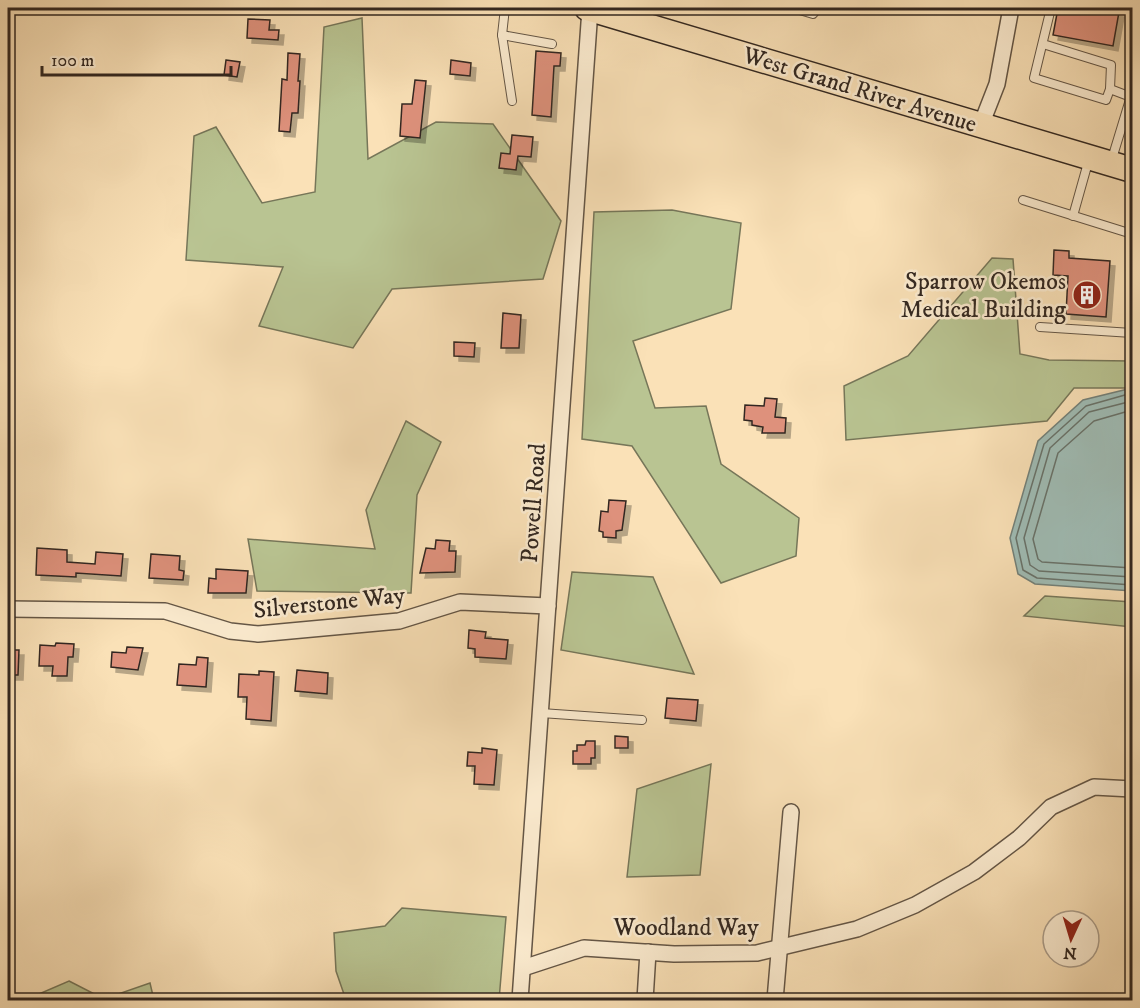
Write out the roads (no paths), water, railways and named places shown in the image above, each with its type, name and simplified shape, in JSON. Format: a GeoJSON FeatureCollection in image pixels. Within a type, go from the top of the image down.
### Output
{"type":"FeatureCollection","features":[{"type":"Feature","properties":{"kind":"main road","name":"West Grand River Avenue"},"geometry":{"type":"LineString","coordinates":[[589,8],[1111,164]]}},
{"type":"Feature","properties":{"kind":"street","name":"Powell Road"},"geometry":{"type":"LineString","coordinates":[[520,1000],[589,8]]}},
{"type":"Feature","properties":{"kind":"street"},"geometry":{"type":"LineString","coordinates":[[981,125],[997,84],[1011,8]]}},
{"type":"Feature","properties":{"kind":"street","name":"Silverstone Way"},"geometry":{"type":"LineString","coordinates":[[8,609],[156,610],[176,613],[230,631],[258,634],[399,621],[460,602],[548,606]]}},
{"type":"Feature","properties":{"kind":"street","name":"Woodland Way"},"geometry":{"type":"LineString","coordinates":[[522,968],[584,948],[648,952],[758,953],[857,929],[915,905],[974,872],[1019,838],[1051,807],[1094,787],[1132,789]]}},
{"type":"Feature","properties":{"kind":"street"},"geometry":{"type":"LineString","coordinates":[[775,1000],[790,812]]}},
{"type":"Feature","properties":{"kind":"street"},"geometry":{"type":"LineString","coordinates":[[645,1000],[648,952]]}},
{"type":"Feature","properties":{"kind":"lane"},"geometry":{"type":"LineString","coordinates":[[505,8],[502,35],[513,101]]}},
{"type":"Feature","properties":{"kind":"lane"},"geometry":{"type":"LineString","coordinates":[[793,8],[813,14],[818,8]]}},
{"type":"Feature","properties":{"kind":"lane"},"geometry":{"type":"LineString","coordinates":[[1043,44],[1111,65],[1110,89],[1106,100],[1034,78],[1051,8]]}},
{"type":"Feature","properties":{"kind":"lane"},"geometry":{"type":"LineString","coordinates":[[502,35],[552,44]]}},
{"type":"Feature","properties":{"kind":"lane"},"geometry":{"type":"LineString","coordinates":[[1073,216],[1111,164],[1132,95],[1110,89]]}},
{"type":"Feature","properties":{"kind":"lane"},"geometry":{"type":"LineString","coordinates":[[1023,201],[1132,234]]}},
{"type":"Feature","properties":{"kind":"lane"},"geometry":{"type":"LineString","coordinates":[[1040,327],[1132,333],[1132,323]]}},
{"type":"Feature","properties":{"kind":"lane"},"geometry":{"type":"LineString","coordinates":[[541,713],[642,720]]}},
{"type":"Feature","properties":{"kind":"water"},"geometry":{"type":"Polygon","coordinates":[[[1132,388],[1132,591],[1035,584],[1018,574],[1010,538],[1038,441],[1083,400],[1132,388]]]}},
{"type":"Feature","properties":{"kind":"place","name":"Sparrow Okemos Medical Building"},"geometry":{"type":"Point","coordinates":[1087,295]}}]}
